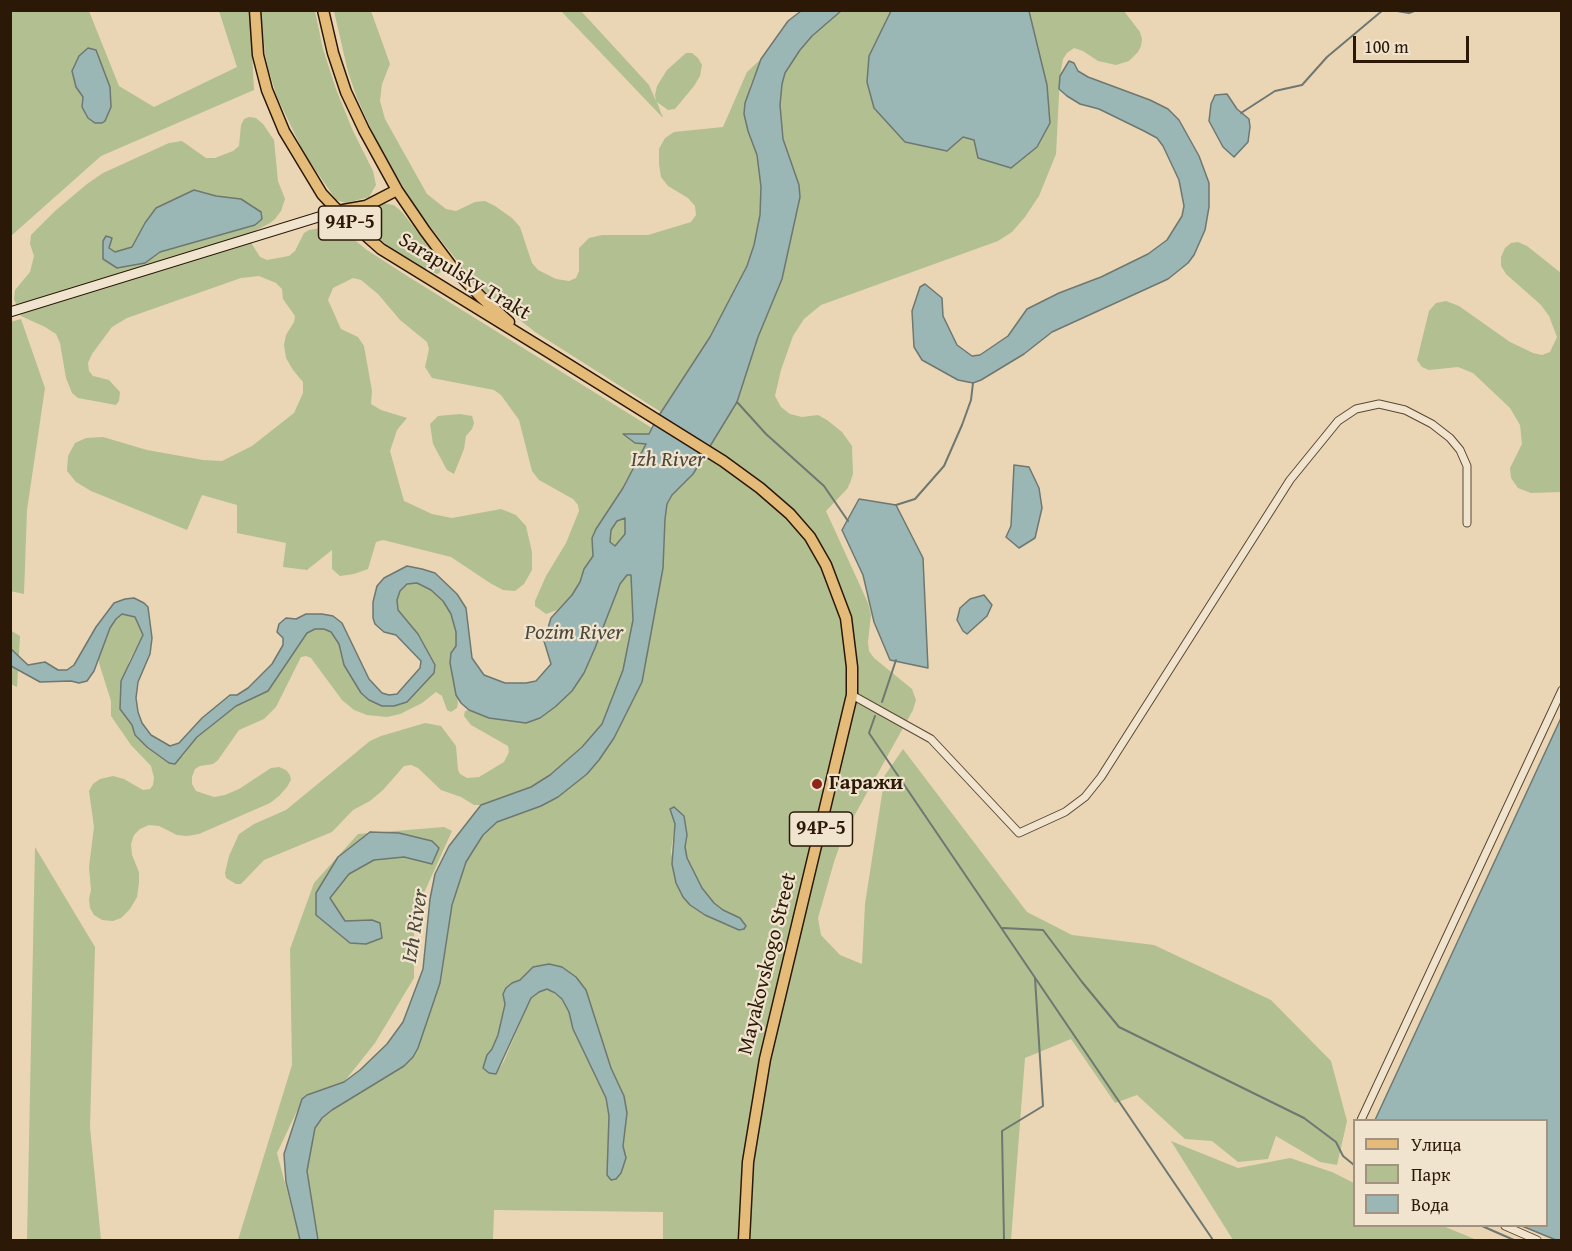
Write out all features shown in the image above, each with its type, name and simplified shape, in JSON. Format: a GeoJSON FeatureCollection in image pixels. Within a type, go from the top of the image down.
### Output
{"type":"FeatureCollection","features":[{"type":"Feature","properties":{"kind":"main road","name":"Sarapulsky Trakt"},"geometry":{"type":"LineString","coordinates":[[255,10],[258,55],[267,90],[306,171],[322,194],[338,211],[381,249],[723,461]]}},
{"type":"Feature","properties":{"kind":"main road","name":"Sarapulsky Trakt"},"geometry":{"type":"LineString","coordinates":[[323,10],[333,53],[346,92],[397,190],[424,231],[452,267],[482,298],[550,353]]}},
{"type":"Feature","properties":{"kind":"main road"},"geometry":{"type":"LineString","coordinates":[[338,211],[366,207],[397,190]]}},
{"type":"Feature","properties":{"kind":"main road","name":"Mayakovskogo Street"},"geometry":{"type":"LineString","coordinates":[[723,461],[790,514],[810,537],[826,565],[846,618],[852,667],[852,694],[765,1059],[748,1162],[744,1240]]}},
{"type":"Feature","properties":{"kind":"street"},"geometry":{"type":"LineString","coordinates":[[10,312],[338,211]]}},
{"type":"Feature","properties":{"kind":"street"},"geometry":{"type":"LineString","coordinates":[[852,694],[932,739],[1019,833],[1065,812],[1085,797],[1101,777],[1290,480],[1338,421],[1356,408],[1379,404],[1405,410],[1432,424],[1460,450],[1467,466],[1467,523]]}},
{"type":"Feature","properties":{"kind":"street"},"geometry":{"type":"LineString","coordinates":[[1362,1119],[1562,690]]}},
{"type":"Feature","properties":{"kind":"street"},"geometry":{"type":"LineString","coordinates":[[1507,1227],[1537,1240]]}},
{"type":"Feature","properties":{"kind":"green space"},"geometry":{"type":"Polygon","coordinates":[[[11,11],[89,11],[119,86],[154,107],[237,67],[219,11],[250,11],[254,90],[101,156],[11,236],[11,11]]]}},
{"type":"Feature","properties":{"kind":"green space"},"geometry":{"type":"Polygon","coordinates":[[[261,11],[315,11],[323,49],[336,89],[373,171],[376,185],[369,197],[346,203],[336,200],[304,153],[277,97],[268,68],[261,11]]]}},
{"type":"Feature","properties":{"kind":"green space"},"geometry":{"type":"Polygon","coordinates":[[[334,11],[371,11],[390,64],[382,84],[380,101],[385,119],[427,194],[446,209],[456,211],[475,202],[485,201],[495,206],[520,227],[532,263],[538,270],[556,279],[569,281],[576,278],[579,271],[579,248],[589,238],[602,235],[648,235],[691,222],[696,215],[695,206],[688,198],[668,186],[661,177],[659,149],[665,138],[674,132],[723,127],[747,72],[761,59],[750,86],[748,131],[757,155],[761,187],[760,215],[754,245],[747,266],[710,337],[661,412],[535,332],[492,298],[462,267],[421,215],[383,155],[357,98],[348,72],[334,11]]]}},
{"type":"Feature","properties":{"kind":"green space"},"geometry":{"type":"Polygon","coordinates":[[[561,11],[581,11],[649,85],[656,101],[657,86],[667,70],[686,53],[692,53],[698,58],[702,65],[700,76],[675,109],[668,110],[657,102],[663,118],[561,11]]]}},
{"type":"Feature","properties":{"kind":"green space"},"geometry":{"type":"Polygon","coordinates":[[[841,11],[1124,11],[1140,32],[1142,39],[1138,52],[1129,61],[1116,65],[1098,61],[1074,48],[1067,53],[1063,59],[1060,76],[1056,154],[1039,196],[1012,232],[998,241],[821,305],[804,319],[793,336],[775,396],[781,407],[790,414],[802,417],[818,415],[827,420],[842,432],[852,446],[853,474],[850,483],[826,511],[868,603],[871,615],[869,651],[874,658],[912,689],[916,700],[913,710],[843,836],[818,918],[821,935],[840,955],[862,964],[865,904],[885,775],[903,749],[1027,912],[1072,935],[1154,945],[1271,1000],[1331,1061],[1347,1121],[1337,1165],[1320,1162],[1276,1136],[1268,1159],[1238,1162],[1212,1141],[1185,1139],[1137,1095],[1115,1103],[1071,1039],[1025,1058],[1011,1240],[663,1240],[663,1212],[494,1210],[493,1240],[318,1240],[307,1171],[315,1128],[332,1110],[404,1066],[413,1057],[457,888],[466,862],[483,835],[497,822],[541,806],[558,797],[587,774],[614,738],[642,682],[663,568],[667,504],[672,495],[693,473],[758,337],[782,279],[800,197],[799,185],[783,139],[780,105],[782,84],[785,73],[799,50],[841,11]],[[684,816],[675,824],[671,851],[676,883],[744,929],[746,926],[740,918],[714,903],[702,888],[687,858],[684,816]],[[526,975],[511,983],[505,999],[498,1035],[487,1055],[496,1074],[504,1061],[531,998],[547,989],[562,999],[569,1012],[573,1029],[606,1098],[609,1116],[607,1175],[616,1179],[621,1173],[626,1158],[623,1146],[627,1113],[586,990],[526,975]]]}},
{"type":"Feature","properties":{"kind":"green space"},"geometry":{"type":"Polygon","coordinates":[[[256,118],[263,124],[274,140],[278,181],[285,199],[275,219],[255,231],[253,235],[252,244],[260,257],[267,260],[289,256],[295,251],[304,233],[309,230],[332,226],[341,229],[367,250],[404,274],[652,428],[649,434],[635,443],[646,444],[623,488],[596,529],[592,547],[593,556],[584,569],[580,582],[572,595],[557,610],[546,614],[535,606],[535,601],[546,576],[566,543],[579,511],[578,505],[573,499],[539,480],[532,471],[519,420],[501,395],[494,390],[432,378],[425,367],[429,349],[427,342],[400,320],[378,294],[361,280],[353,278],[333,288],[328,300],[341,329],[358,337],[364,346],[372,391],[371,404],[381,410],[407,418],[397,430],[390,451],[404,501],[432,514],[452,518],[501,509],[516,515],[526,526],[532,552],[532,570],[524,584],[515,591],[503,590],[451,557],[383,540],[376,542],[368,569],[354,574],[340,576],[332,569],[332,550],[307,570],[283,567],[286,543],[237,533],[237,505],[202,495],[187,530],[91,491],[76,482],[67,471],[68,456],[75,443],[86,438],[103,437],[147,450],[222,461],[252,446],[294,413],[303,393],[303,382],[286,358],[284,345],[295,316],[283,299],[282,289],[276,283],[259,276],[241,278],[127,318],[112,327],[88,363],[89,371],[93,376],[109,380],[120,392],[116,405],[78,398],[72,393],[66,378],[60,343],[56,334],[21,316],[14,299],[15,290],[30,272],[34,256],[30,244],[31,235],[87,184],[103,173],[169,143],[182,141],[206,158],[215,158],[233,151],[239,146],[241,125],[244,119],[256,118]]]}},
{"type":"Feature","properties":{"kind":"green space"},"geometry":{"type":"Polygon","coordinates":[[[381,203],[394,205],[402,212],[443,264],[443,271],[437,274],[421,267],[393,250],[354,217],[381,203]]]}},
{"type":"Feature","properties":{"kind":"green space"},"geometry":{"type":"Polygon","coordinates":[[[1518,242],[1527,246],[1561,273],[1561,492],[1531,493],[1518,488],[1511,478],[1510,468],[1522,444],[1520,425],[1510,408],[1473,373],[1458,367],[1429,370],[1422,367],[1417,360],[1429,311],[1436,303],[1446,301],[1459,306],[1510,342],[1533,353],[1542,355],[1550,352],[1557,337],[1549,316],[1541,305],[1506,274],[1501,266],[1501,257],[1505,248],[1511,243],[1518,242]]]}},
{"type":"Feature","properties":{"kind":"green space"},"geometry":{"type":"Polygon","coordinates":[[[21,319],[45,388],[27,510],[24,594],[10,591],[10,322],[21,319]]]}},
{"type":"Feature","properties":{"kind":"green space"},"geometry":{"type":"Polygon","coordinates":[[[460,414],[472,416],[474,423],[466,436],[464,449],[454,474],[447,470],[433,444],[430,424],[438,416],[460,414]]]}},
{"type":"Feature","properties":{"kind":"green space"},"geometry":{"type":"Polygon","coordinates":[[[626,517],[625,534],[615,546],[610,543],[611,530],[617,521],[626,517]]]}},
{"type":"Feature","properties":{"kind":"green space"},"geometry":{"type":"Polygon","coordinates":[[[631,574],[633,620],[623,670],[612,701],[602,724],[594,735],[550,775],[531,787],[481,805],[474,805],[461,797],[441,790],[418,768],[411,765],[404,766],[383,790],[370,801],[353,810],[332,832],[264,860],[241,884],[236,884],[226,878],[229,856],[239,834],[254,824],[286,810],[370,741],[381,736],[425,723],[441,726],[456,746],[460,774],[467,778],[479,777],[504,762],[509,752],[508,746],[471,725],[464,716],[465,711],[469,710],[489,718],[572,691],[584,673],[620,584],[627,575],[631,574]]]}},
{"type":"Feature","properties":{"kind":"green space"},"geometry":{"type":"Polygon","coordinates":[[[417,583],[431,590],[443,601],[451,614],[456,632],[456,646],[451,653],[457,708],[451,712],[447,710],[442,696],[436,692],[422,703],[400,714],[387,717],[367,715],[354,710],[342,700],[311,658],[301,657],[276,707],[264,719],[239,730],[218,760],[213,764],[195,769],[192,777],[192,784],[196,791],[214,797],[239,789],[271,768],[279,767],[290,775],[291,780],[287,787],[270,803],[199,834],[177,835],[159,826],[149,825],[140,829],[134,835],[131,844],[132,855],[139,872],[137,897],[121,918],[113,921],[102,920],[94,915],[89,899],[91,890],[89,867],[94,827],[89,791],[100,779],[113,776],[124,779],[143,790],[150,789],[154,778],[151,766],[131,745],[111,716],[111,701],[99,663],[99,655],[116,618],[122,614],[135,617],[143,635],[129,661],[120,709],[132,725],[135,735],[169,763],[183,756],[197,737],[236,706],[268,691],[307,633],[315,629],[331,632],[339,644],[344,665],[361,693],[407,702],[434,673],[435,665],[418,634],[398,610],[397,600],[400,591],[407,584],[417,583]]]}},
{"type":"Feature","properties":{"kind":"green space"},"geometry":{"type":"Polygon","coordinates":[[[10,630],[20,636],[17,687],[11,684],[10,630]]]}},
{"type":"Feature","properties":{"kind":"green space"},"geometry":{"type":"Polygon","coordinates":[[[444,827],[452,831],[414,915],[414,978],[375,1043],[344,1082],[307,1095],[277,1153],[300,1240],[238,1240],[292,1065],[290,949],[314,883],[358,834],[444,827]]]}},
{"type":"Feature","properties":{"kind":"green space"},"geometry":{"type":"Polygon","coordinates":[[[35,847],[95,947],[90,1127],[101,1240],[27,1240],[35,847]]]}},
{"type":"Feature","properties":{"kind":"green space"},"geometry":{"type":"Polygon","coordinates":[[[1171,1141],[1238,1168],[1290,1158],[1332,1172],[1353,1182],[1353,1227],[1445,1227],[1477,1240],[1233,1240],[1171,1141]]]}},
{"type":"Feature","properties":{"kind":"water"},"geometry":{"type":"Polygon","coordinates":[[[801,11],[841,11],[812,36],[785,73],[780,105],[783,139],[799,185],[800,197],[782,279],[758,337],[737,402],[693,474],[672,495],[667,504],[663,568],[642,682],[614,738],[587,774],[558,797],[541,806],[497,822],[483,835],[466,862],[452,905],[440,983],[413,1057],[404,1066],[332,1110],[315,1128],[307,1171],[318,1240],[300,1240],[286,1182],[284,1154],[302,1099],[307,1095],[344,1082],[360,1070],[387,1044],[403,1022],[423,969],[430,899],[435,874],[449,846],[481,805],[531,787],[550,775],[582,747],[602,724],[623,670],[633,620],[631,575],[627,575],[620,584],[584,673],[572,691],[540,718],[526,723],[489,718],[469,710],[461,703],[456,695],[450,663],[451,653],[456,646],[456,632],[451,614],[443,601],[431,590],[417,583],[407,584],[400,591],[397,600],[398,610],[418,634],[435,665],[434,673],[407,702],[394,706],[382,706],[369,700],[361,693],[344,665],[339,644],[331,632],[315,629],[307,633],[268,691],[236,706],[197,737],[175,764],[169,763],[135,735],[132,725],[120,709],[121,681],[143,635],[135,617],[122,614],[116,619],[110,628],[94,671],[87,681],[79,683],[40,682],[11,666],[10,648],[28,665],[45,662],[58,670],[67,670],[74,665],[96,627],[114,603],[134,598],[144,603],[148,607],[152,638],[150,654],[138,682],[136,698],[138,712],[142,723],[151,735],[170,746],[179,743],[202,718],[230,695],[237,695],[248,688],[272,664],[283,645],[283,638],[277,632],[279,624],[286,618],[296,619],[306,614],[333,616],[342,623],[369,679],[382,693],[397,694],[420,668],[421,661],[396,635],[384,632],[375,624],[373,602],[377,586],[384,578],[407,566],[435,573],[457,594],[466,608],[472,658],[484,675],[505,683],[536,681],[551,664],[544,641],[551,618],[572,595],[580,582],[584,569],[593,556],[592,538],[596,529],[623,488],[646,444],[635,443],[623,434],[649,434],[710,337],[747,266],[760,215],[761,187],[757,155],[744,114],[745,103],[761,59],[788,21],[801,11]],[[625,518],[617,521],[611,530],[610,542],[615,546],[625,534],[625,518]]]}},
{"type":"Feature","properties":{"kind":"water"},"geometry":{"type":"Polygon","coordinates":[[[891,11],[1029,11],[1047,85],[1050,123],[1037,147],[1011,168],[978,158],[974,140],[963,137],[947,151],[905,142],[874,108],[867,82],[869,56],[891,11]]]}},
{"type":"Feature","properties":{"kind":"water"},"geometry":{"type":"Polygon","coordinates":[[[88,48],[96,50],[110,87],[111,107],[102,123],[95,123],[88,118],[82,107],[83,97],[76,87],[72,71],[79,56],[88,48]]]}},
{"type":"Feature","properties":{"kind":"water"},"geometry":{"type":"Polygon","coordinates":[[[1069,61],[1074,63],[1078,71],[1088,77],[1150,100],[1168,109],[1179,120],[1199,156],[1209,183],[1209,207],[1205,230],[1188,263],[1168,279],[1052,332],[1024,354],[981,380],[973,383],[958,380],[922,360],[914,347],[912,311],[920,287],[925,284],[942,298],[943,316],[957,345],[972,356],[980,355],[1008,336],[1027,309],[1148,254],[1167,240],[1182,216],[1184,206],[1179,180],[1163,146],[1157,138],[1099,109],[1080,104],[1059,89],[1060,76],[1069,61]]]}},
{"type":"Feature","properties":{"kind":"water"},"geometry":{"type":"Polygon","coordinates":[[[1227,94],[1237,109],[1249,119],[1250,127],[1248,142],[1234,157],[1223,147],[1209,121],[1211,104],[1215,95],[1227,94]]]}},
{"type":"Feature","properties":{"kind":"water"},"geometry":{"type":"Polygon","coordinates":[[[194,190],[241,199],[261,212],[262,219],[255,225],[160,252],[145,263],[117,268],[103,259],[103,241],[106,236],[112,238],[109,248],[115,252],[132,247],[156,208],[194,190]]]}},
{"type":"Feature","properties":{"kind":"water"},"geometry":{"type":"Polygon","coordinates":[[[1014,465],[1029,467],[1039,488],[1042,508],[1035,538],[1019,548],[1006,537],[1011,526],[1014,465]]]}},
{"type":"Feature","properties":{"kind":"water"},"geometry":{"type":"Polygon","coordinates":[[[859,499],[896,505],[923,558],[928,668],[890,660],[874,622],[863,575],[842,530],[859,499]]]}},
{"type":"Feature","properties":{"kind":"water"},"geometry":{"type":"Polygon","coordinates":[[[984,595],[992,605],[987,616],[967,634],[957,620],[960,608],[970,599],[984,595]]]}},
{"type":"Feature","properties":{"kind":"water"},"geometry":{"type":"Polygon","coordinates":[[[1561,718],[1562,1240],[1556,1240],[1524,1227],[1548,1227],[1548,1119],[1375,1119],[1561,718]]]}},
{"type":"Feature","properties":{"kind":"water"},"geometry":{"type":"Polygon","coordinates":[[[674,807],[684,816],[687,858],[702,888],[714,903],[740,918],[746,926],[744,929],[739,930],[705,915],[683,897],[676,883],[672,864],[675,824],[670,809],[674,807]]]}},
{"type":"Feature","properties":{"kind":"water"},"geometry":{"type":"Polygon","coordinates":[[[370,832],[399,833],[432,841],[439,848],[432,864],[404,857],[374,860],[349,874],[330,898],[345,921],[372,920],[380,923],[382,938],[366,944],[350,943],[316,915],[316,893],[338,857],[370,832]]]}},
{"type":"Feature","properties":{"kind":"water"},"geometry":{"type":"Polygon","coordinates":[[[549,964],[562,967],[576,977],[586,990],[611,1068],[624,1096],[627,1113],[623,1146],[626,1158],[621,1173],[616,1179],[611,1180],[607,1175],[609,1116],[606,1098],[573,1029],[569,1012],[562,999],[555,993],[547,989],[531,998],[496,1074],[489,1073],[483,1068],[498,1035],[505,1004],[503,994],[506,988],[520,980],[533,967],[549,964]]]}},
{"type":"Feature","properties":{"kind":"waterway"},"geometry":{"type":"LineString","coordinates":[[1241,113],[1275,91],[1302,85],[1327,57],[1383,10]]}},
{"type":"Feature","properties":{"kind":"waterway"},"geometry":{"type":"LineString","coordinates":[[1391,10],[1409,13],[1417,10]]}},
{"type":"Feature","properties":{"kind":"waterway"},"geometry":{"type":"LineString","coordinates":[[896,505],[915,499],[944,466],[971,400],[973,383]]}},
{"type":"Feature","properties":{"kind":"waterway"},"geometry":{"type":"LineString","coordinates":[[737,402],[766,434],[824,486],[848,521]]}},
{"type":"Feature","properties":{"kind":"waterway"},"geometry":{"type":"LineString","coordinates":[[882,702],[896,660]]}},
{"type":"Feature","properties":{"kind":"waterway"},"geometry":{"type":"LineString","coordinates":[[875,716],[869,733],[1213,1240]]}},
{"type":"Feature","properties":{"kind":"waterway"},"geometry":{"type":"LineString","coordinates":[[1003,928],[1043,930],[1119,1027],[1304,1118],[1336,1142],[1343,1156],[1353,1164]]}},
{"type":"Feature","properties":{"kind":"waterway"},"geometry":{"type":"LineString","coordinates":[[1004,1240],[1002,1131],[1043,1106],[1035,978]]}},
{"type":"Feature","properties":{"kind":"waterway"},"geometry":{"type":"LineString","coordinates":[[1484,1227],[1514,1240]]}},
{"type":"Feature","properties":{"kind":"place","name":"Гаражи"},"geometry":{"type":"Point","coordinates":[817,784]}},
{"type":"Feature","properties":{"kind":"water label","name":"Izh River"},"geometry":{"type":"Point","coordinates":[668,460]}},
{"type":"Feature","properties":{"kind":"water label","name":"Pozim River"},"geometry":{"type":"Point","coordinates":[574,633]}},
{"type":"Feature","properties":{"kind":"water label","name":"Izh River"},"geometry":{"type":"Point","coordinates":[416,926]}}]}
